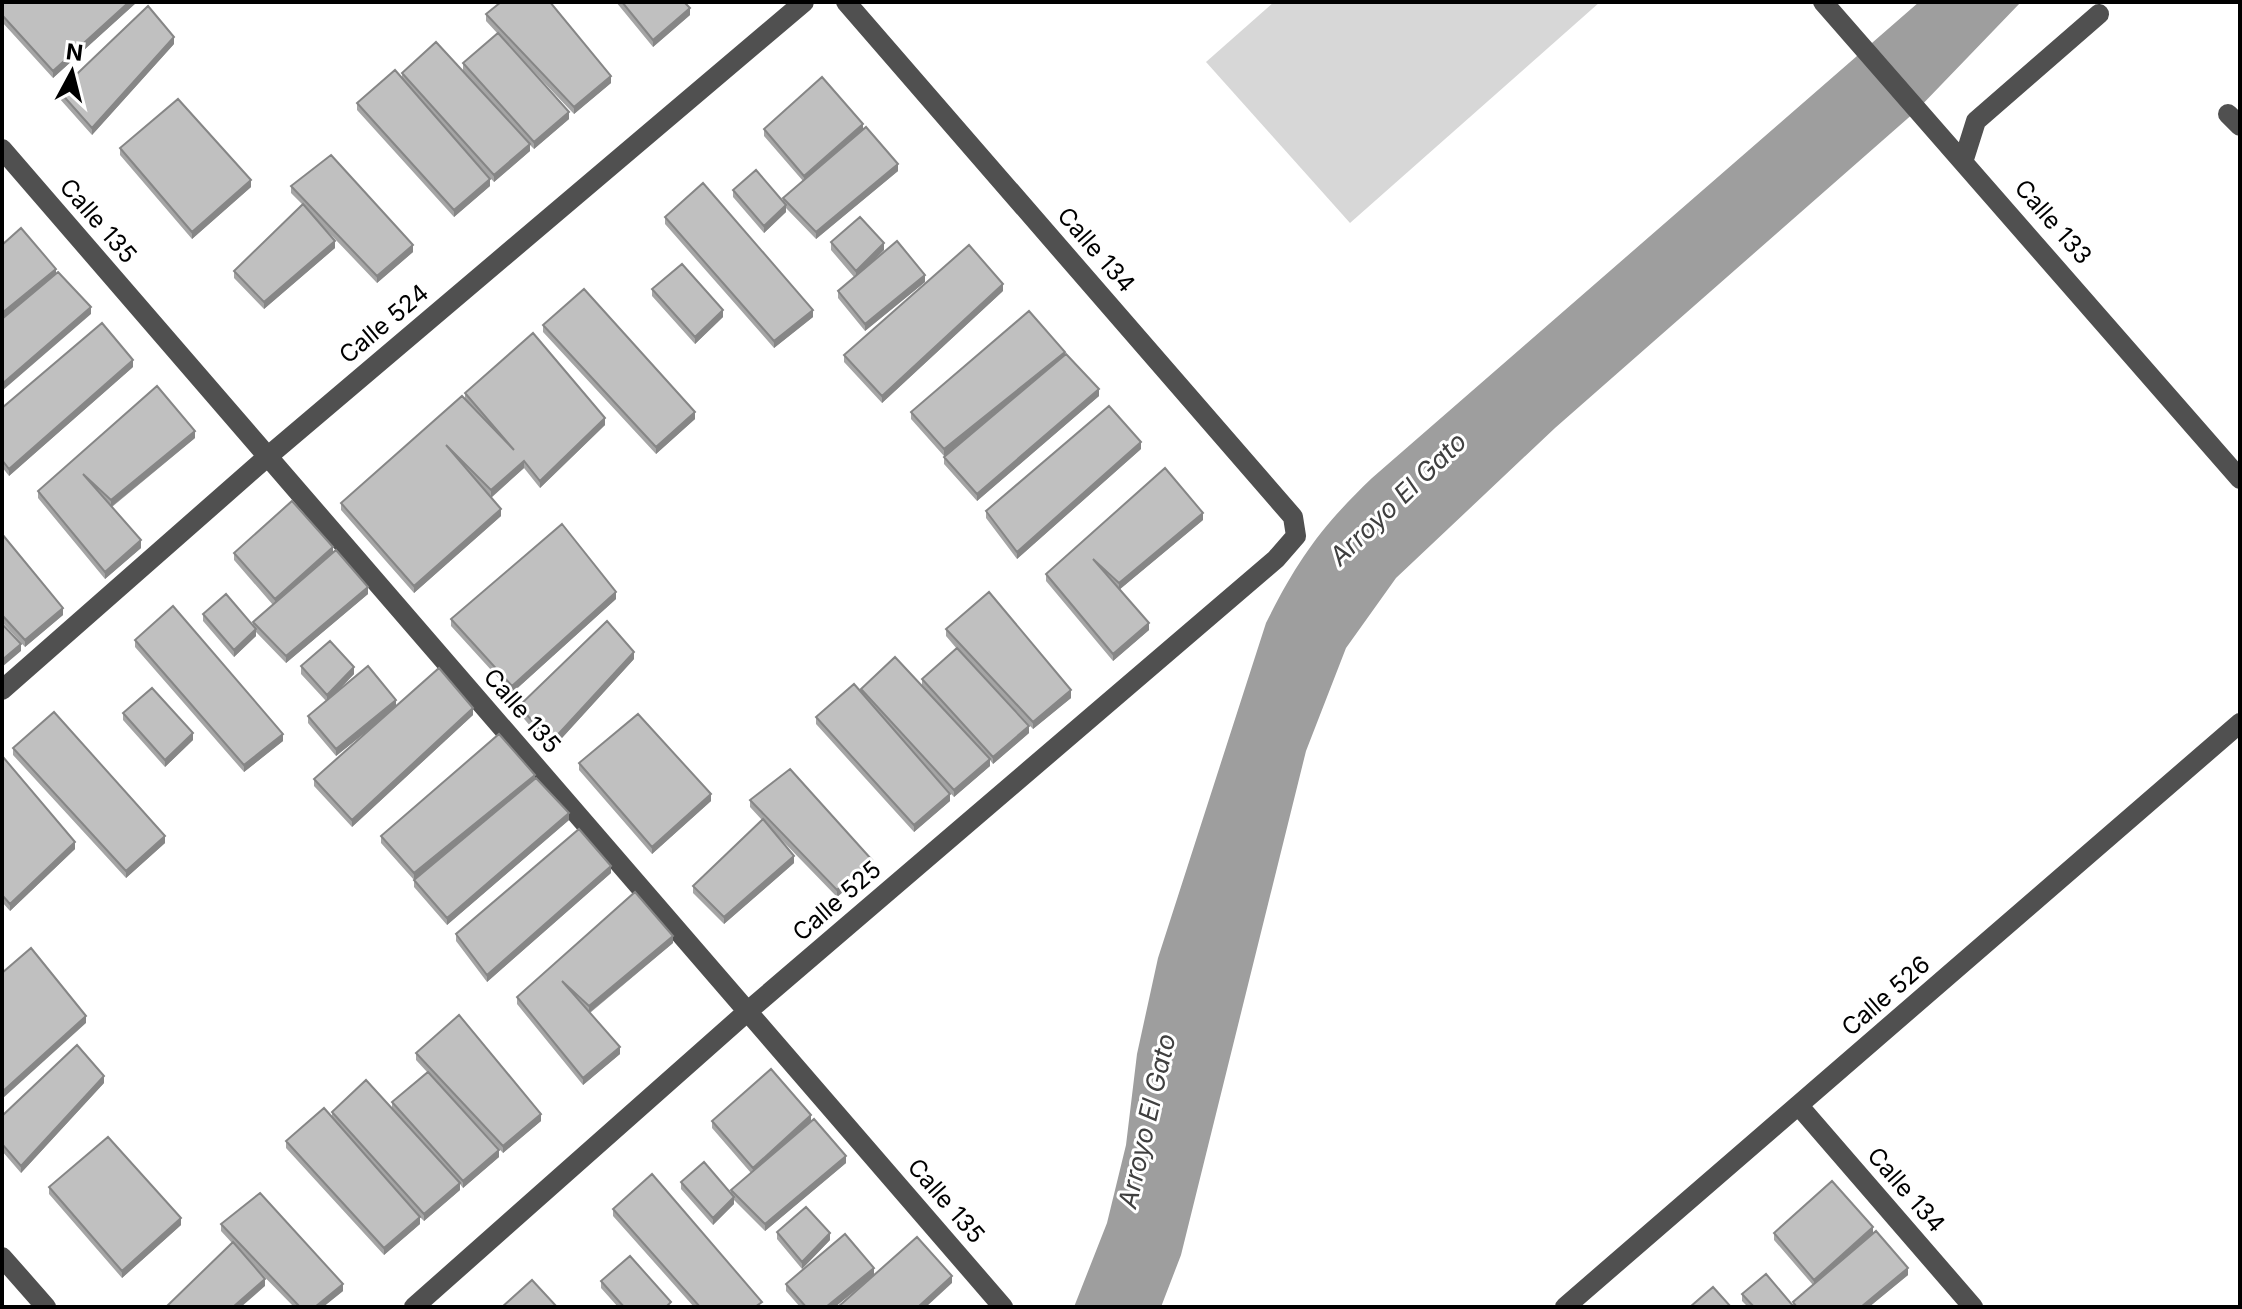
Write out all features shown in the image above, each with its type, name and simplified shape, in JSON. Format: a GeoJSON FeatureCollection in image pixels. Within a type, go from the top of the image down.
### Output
{"type":"FeatureCollection","features":[{"type":"Feature","properties":{"kind":"street","name":"Calle 524"},"geometry":{"type":"LineString","coordinates":[[2,690],[266,458],[804,2]]}},
{"type":"Feature","properties":{"kind":"street","name":"Calle 134"},"geometry":{"type":"LineString","coordinates":[[846,2],[1293,517],[1296,536]]}},
{"type":"Feature","properties":{"kind":"street","name":"Calle 133"},"geometry":{"type":"LineString","coordinates":[[1823,2],[1957,151],[2240,479]]}},
{"type":"Feature","properties":{"kind":"street"},"geometry":{"type":"LineString","coordinates":[[1957,151],[1976,121],[2099,14]]}},
{"type":"Feature","properties":{"kind":"street","name":"Calle 135"},"geometry":{"type":"LineString","coordinates":[[2,149],[1003,1307]]}},
{"type":"Feature","properties":{"kind":"street","name":"Calle 525"},"geometry":{"type":"LineString","coordinates":[[414,1307],[748,1011],[1276,559],[1296,536]]}},
{"type":"Feature","properties":{"kind":"street","name":"Calle 526"},"geometry":{"type":"LineString","coordinates":[[1565,1307],[2240,723]]}},
{"type":"Feature","properties":{"kind":"street","name":"Calle 134"},"geometry":{"type":"LineString","coordinates":[[1799,1106],[1973,1307]]}},
{"type":"Feature","properties":{"kind":"street"},"geometry":{"type":"LineString","coordinates":[[2,1257],[46,1307]]}},
{"type":"Feature","properties":{"kind":"shaded area"},"geometry":{"type":"Polygon","coordinates":[[[1274,2],[1600,2],[1350,223],[1206,62],[1274,2]]]}},
{"type":"Feature","properties":{"kind":"water","name":"Arroyo El Gato"},"geometry":{"type":"Polygon","coordinates":[[[1919,2],[2021,2],[1915,112],[1555,428],[1396,578],[1346,648],[1306,751],[1181,1255],[1161,1307],[1074,1307],[1107,1223],[1126,1145],[1137,1054],[1158,958],[1266,623],[1300,562],[1338,512],[1372,478],[1919,2]]]}},
{"type":"Feature","properties":{"kind":"building"},"geometry":{"type":"Polygon","coordinates":[[[2,2],[129,2],[53,71],[2,15],[2,2]]]}},
{"type":"Feature","properties":{"kind":"building"},"geometry":{"type":"Polygon","coordinates":[[[501,2],[550,2],[611,76],[574,107],[486,14],[501,2]]]}},
{"type":"Feature","properties":{"kind":"building"},"geometry":{"type":"Polygon","coordinates":[[[622,2],[684,2],[690,8],[653,40],[622,2]]]}},
{"type":"Feature","properties":{"kind":"building"},"geometry":{"type":"Polygon","coordinates":[[[148,6],[174,37],[92,128],[59,91],[148,6]]]}},
{"type":"Feature","properties":{"kind":"building"},"geometry":{"type":"Polygon","coordinates":[[[498,33],[569,112],[534,142],[463,63],[498,33]]]}},
{"type":"Feature","properties":{"kind":"building"},"geometry":{"type":"Polygon","coordinates":[[[436,42],[530,144],[494,175],[402,73],[436,42]]]}},
{"type":"Feature","properties":{"kind":"building"},"geometry":{"type":"Polygon","coordinates":[[[395,70],[490,179],[454,210],[357,103],[395,70]]]}},
{"type":"Feature","properties":{"kind":"building"},"geometry":{"type":"Polygon","coordinates":[[[822,77],[863,124],[804,176],[764,129],[822,77]]]}},
{"type":"Feature","properties":{"kind":"building"},"geometry":{"type":"Polygon","coordinates":[[[178,99],[251,180],[192,232],[120,148],[178,99]]]}},
{"type":"Feature","properties":{"kind":"building"},"geometry":{"type":"Polygon","coordinates":[[[866,127],[898,164],[816,232],[783,198],[866,127]]]}},
{"type":"Feature","properties":{"kind":"building"},"geometry":{"type":"Polygon","coordinates":[[[331,155],[413,245],[377,276],[291,186],[331,155]]]}},
{"type":"Feature","properties":{"kind":"building"},"geometry":{"type":"Polygon","coordinates":[[[756,170],[786,205],[764,226],[733,190],[756,170]]]}},
{"type":"Feature","properties":{"kind":"building"},"geometry":{"type":"Polygon","coordinates":[[[703,183],[813,310],[774,341],[665,217],[703,183]]]}},
{"type":"Feature","properties":{"kind":"building"},"geometry":{"type":"Polygon","coordinates":[[[303,204],[335,241],[264,302],[234,271],[303,204]]]}},
{"type":"Feature","properties":{"kind":"building"},"geometry":{"type":"Polygon","coordinates":[[[860,217],[884,243],[856,271],[831,242],[860,217]]]}},
{"type":"Feature","properties":{"kind":"building"},"geometry":{"type":"Polygon","coordinates":[[[21,228],[56,269],[2,313],[2,245],[21,228]]]}},
{"type":"Feature","properties":{"kind":"building"},"geometry":{"type":"Polygon","coordinates":[[[897,241],[925,275],[865,324],[838,291],[897,241]]]}},
{"type":"Feature","properties":{"kind":"building"},"geometry":{"type":"Polygon","coordinates":[[[969,245],[1003,284],[882,396],[844,355],[969,245]]]}},
{"type":"Feature","properties":{"kind":"building"},"geometry":{"type":"Polygon","coordinates":[[[682,264],[723,310],[695,337],[652,289],[682,264]]]}},
{"type":"Feature","properties":{"kind":"building"},"geometry":{"type":"Polygon","coordinates":[[[58,272],[91,307],[2,384],[2,319],[58,272]]]}},
{"type":"Feature","properties":{"kind":"building"},"geometry":{"type":"Polygon","coordinates":[[[584,289],[695,412],[656,447],[543,325],[584,289]]]}},
{"type":"Feature","properties":{"kind":"building"},"geometry":{"type":"Polygon","coordinates":[[[1029,311],[1065,352],[944,449],[911,412],[1029,311]]]}},
{"type":"Feature","properties":{"kind":"building"},"geometry":{"type":"Polygon","coordinates":[[[102,323],[133,360],[9,469],[2,460],[2,408],[102,323]]]}},
{"type":"Feature","properties":{"kind":"building"},"geometry":{"type":"Polygon","coordinates":[[[533,333],[605,418],[540,481],[524,461],[491,490],[446,445],[501,509],[414,586],[341,503],[462,396],[514,450],[465,393],[533,333]]]}},
{"type":"Feature","properties":{"kind":"building"},"geometry":{"type":"Polygon","coordinates":[[[1066,354],[1099,389],[977,494],[944,457],[1066,354]]]}},
{"type":"Feature","properties":{"kind":"building"},"geometry":{"type":"Polygon","coordinates":[[[157,386],[195,431],[111,500],[83,474],[141,540],[105,572],[38,491],[157,386]]]}},
{"type":"Feature","properties":{"kind":"building"},"geometry":{"type":"Polygon","coordinates":[[[1109,406],[1141,442],[1017,552],[986,511],[1109,406]]]}},
{"type":"Feature","properties":{"kind":"building"},"geometry":{"type":"Polygon","coordinates":[[[1165,468],[1203,513],[1119,583],[1093,559],[1149,623],[1113,654],[1046,574],[1165,468]]]}},
{"type":"Feature","properties":{"kind":"building"},"geometry":{"type":"Polygon","coordinates":[[[292,501],[333,547],[275,599],[234,553],[292,501]]]}},
{"type":"Feature","properties":{"kind":"building"},"geometry":{"type":"Polygon","coordinates":[[[562,524],[616,592],[512,686],[451,619],[562,524]]]}},
{"type":"Feature","properties":{"kind":"building"},"geometry":{"type":"Polygon","coordinates":[[[2,534],[63,608],[25,640],[2,615],[2,534]]]}},
{"type":"Feature","properties":{"kind":"building"},"geometry":{"type":"Polygon","coordinates":[[[336,550],[368,587],[286,656],[253,622],[336,550]]]}},
{"type":"Feature","properties":{"kind":"building"},"geometry":{"type":"Polygon","coordinates":[[[989,592],[1071,690],[1033,722],[946,629],[989,592]]]}},
{"type":"Feature","properties":{"kind":"building"},"geometry":{"type":"Polygon","coordinates":[[[226,594],[256,629],[234,650],[203,614],[226,594]]]}},
{"type":"Feature","properties":{"kind":"building"},"geometry":{"type":"Polygon","coordinates":[[[173,606],[283,734],[244,765],[135,640],[173,606]]]}},
{"type":"Feature","properties":{"kind":"building"},"geometry":{"type":"Polygon","coordinates":[[[607,621],[634,652],[551,742],[519,706],[607,621]]]}},
{"type":"Feature","properties":{"kind":"building"},"geometry":{"type":"Polygon","coordinates":[[[2,624],[21,644],[2,660],[2,624]]]}},
{"type":"Feature","properties":{"kind":"building"},"geometry":{"type":"Polygon","coordinates":[[[330,641],[354,667],[327,695],[301,666],[330,641]]]}},
{"type":"Feature","properties":{"kind":"building"},"geometry":{"type":"Polygon","coordinates":[[[957,648],[1029,726],[993,757],[922,679],[957,648]]]}},
{"type":"Feature","properties":{"kind":"building"},"geometry":{"type":"Polygon","coordinates":[[[895,657],[990,759],[954,790],[861,689],[895,657]]]}},
{"type":"Feature","properties":{"kind":"building"},"geometry":{"type":"Polygon","coordinates":[[[368,666],[396,700],[336,749],[308,716],[368,666]]]}},
{"type":"Feature","properties":{"kind":"building"},"geometry":{"type":"Polygon","coordinates":[[[439,668],[473,708],[352,820],[314,779],[439,668]]]}},
{"type":"Feature","properties":{"kind":"building"},"geometry":{"type":"Polygon","coordinates":[[[854,684],[950,794],[914,825],[816,717],[854,684]]]}},
{"type":"Feature","properties":{"kind":"building"},"geometry":{"type":"Polygon","coordinates":[[[152,688],[193,733],[165,760],[123,713],[152,688]]]}},
{"type":"Feature","properties":{"kind":"building"},"geometry":{"type":"Polygon","coordinates":[[[54,712],[165,836],[126,871],[13,748],[54,712]]]}},
{"type":"Feature","properties":{"kind":"building"},"geometry":{"type":"Polygon","coordinates":[[[638,714],[711,794],[652,847],[579,763],[638,714]]]}},
{"type":"Feature","properties":{"kind":"building"},"geometry":{"type":"Polygon","coordinates":[[[499,734],[535,775],[414,873],[381,836],[499,734]]]}},
{"type":"Feature","properties":{"kind":"building"},"geometry":{"type":"Polygon","coordinates":[[[3,757],[75,842],[10,904],[2,895],[3,757]]]}},
{"type":"Feature","properties":{"kind":"building"},"geometry":{"type":"Polygon","coordinates":[[[790,769],[872,860],[837,890],[750,800],[790,769]]]}},
{"type":"Feature","properties":{"kind":"building"},"geometry":{"type":"Polygon","coordinates":[[[536,778],[569,813],[447,918],[414,880],[536,778]]]}},
{"type":"Feature","properties":{"kind":"building"},"geometry":{"type":"Polygon","coordinates":[[[763,819],[794,856],[724,917],[693,886],[763,819]]]}},
{"type":"Feature","properties":{"kind":"building"},"geometry":{"type":"Polygon","coordinates":[[[579,829],[611,866],[487,975],[456,934],[579,829]]]}},
{"type":"Feature","properties":{"kind":"building"},"geometry":{"type":"Polygon","coordinates":[[[635,892],[673,936],[589,1006],[562,981],[620,1047],[583,1078],[517,997],[635,892]]]}},
{"type":"Feature","properties":{"kind":"building"},"geometry":{"type":"Polygon","coordinates":[[[31,948],[86,1016],[2,1092],[2,973],[31,948]]]}},
{"type":"Feature","properties":{"kind":"building"},"geometry":{"type":"Polygon","coordinates":[[[459,1015],[541,1114],[503,1146],[416,1053],[459,1015]]]}},
{"type":"Feature","properties":{"kind":"building"},"geometry":{"type":"Polygon","coordinates":[[[77,1045],[104,1076],[21,1166],[2,1144],[2,1116],[77,1045]]]}},
{"type":"Feature","properties":{"kind":"building"},"geometry":{"type":"Polygon","coordinates":[[[771,1069],[811,1115],[753,1168],[712,1121],[771,1069]]]}},
{"type":"Feature","properties":{"kind":"building"},"geometry":{"type":"Polygon","coordinates":[[[428,1072],[499,1150],[463,1181],[392,1102],[428,1072]]]}},
{"type":"Feature","properties":{"kind":"building"},"geometry":{"type":"Polygon","coordinates":[[[366,1080],[460,1183],[424,1214],[332,1112],[366,1080]]]}},
{"type":"Feature","properties":{"kind":"building"},"geometry":{"type":"Polygon","coordinates":[[[324,1108],[420,1217],[384,1248],[286,1141],[324,1108]]]}},
{"type":"Feature","properties":{"kind":"building"},"geometry":{"type":"Polygon","coordinates":[[[814,1119],[846,1156],[765,1224],[731,1190],[814,1119]]]}},
{"type":"Feature","properties":{"kind":"building"},"geometry":{"type":"Polygon","coordinates":[[[108,1137],[181,1218],[122,1271],[49,1187],[108,1137]]]}},
{"type":"Feature","properties":{"kind":"building"},"geometry":{"type":"Polygon","coordinates":[[[704,1162],[734,1197],[713,1218],[681,1182],[704,1162]]]}},
{"type":"Feature","properties":{"kind":"building"},"geometry":{"type":"Polygon","coordinates":[[[652,1174],[762,1302],[755,1307],[700,1307],[613,1209],[652,1174]]]}},
{"type":"Feature","properties":{"kind":"building"},"geometry":{"type":"Polygon","coordinates":[[[1832,1181],[1873,1227],[1814,1280],[1774,1233],[1832,1181]]]}},
{"type":"Feature","properties":{"kind":"building"},"geometry":{"type":"Polygon","coordinates":[[[260,1193],[343,1284],[315,1307],[300,1307],[221,1224],[260,1193]]]}},
{"type":"Feature","properties":{"kind":"building"},"geometry":{"type":"Polygon","coordinates":[[[806,1207],[830,1233],[802,1262],[777,1232],[806,1207]]]}},
{"type":"Feature","properties":{"kind":"building"},"geometry":{"type":"Polygon","coordinates":[[[1876,1231],[1908,1268],[1861,1307],[1797,1307],[1793,1302],[1876,1231]]]}},
{"type":"Feature","properties":{"kind":"building"},"geometry":{"type":"Polygon","coordinates":[[[845,1234],[874,1268],[826,1307],[806,1307],[786,1284],[845,1234]]]}},
{"type":"Feature","properties":{"kind":"building"},"geometry":{"type":"Polygon","coordinates":[[[917,1237],[952,1276],[918,1307],[838,1307],[917,1237]]]}},
{"type":"Feature","properties":{"kind":"building"},"geometry":{"type":"Polygon","coordinates":[[[233,1242],[265,1279],[233,1307],[166,1307],[233,1242]]]}},
{"type":"Feature","properties":{"kind":"building"},"geometry":{"type":"Polygon","coordinates":[[[630,1256],[671,1302],[666,1307],[624,1307],[601,1281],[630,1256]]]}},
{"type":"Feature","properties":{"kind":"building"},"geometry":{"type":"Polygon","coordinates":[[[1766,1274],[1794,1307],[1754,1307],[1742,1294],[1766,1274]]]}},
{"type":"Feature","properties":{"kind":"building"},"geometry":{"type":"Polygon","coordinates":[[[532,1280],[557,1307],[502,1307],[532,1280]]]}},
{"type":"Feature","properties":{"kind":"building"},"geometry":{"type":"Polygon","coordinates":[[[1713,1287],[1731,1307],[1690,1307],[1713,1287]]]}}]}
